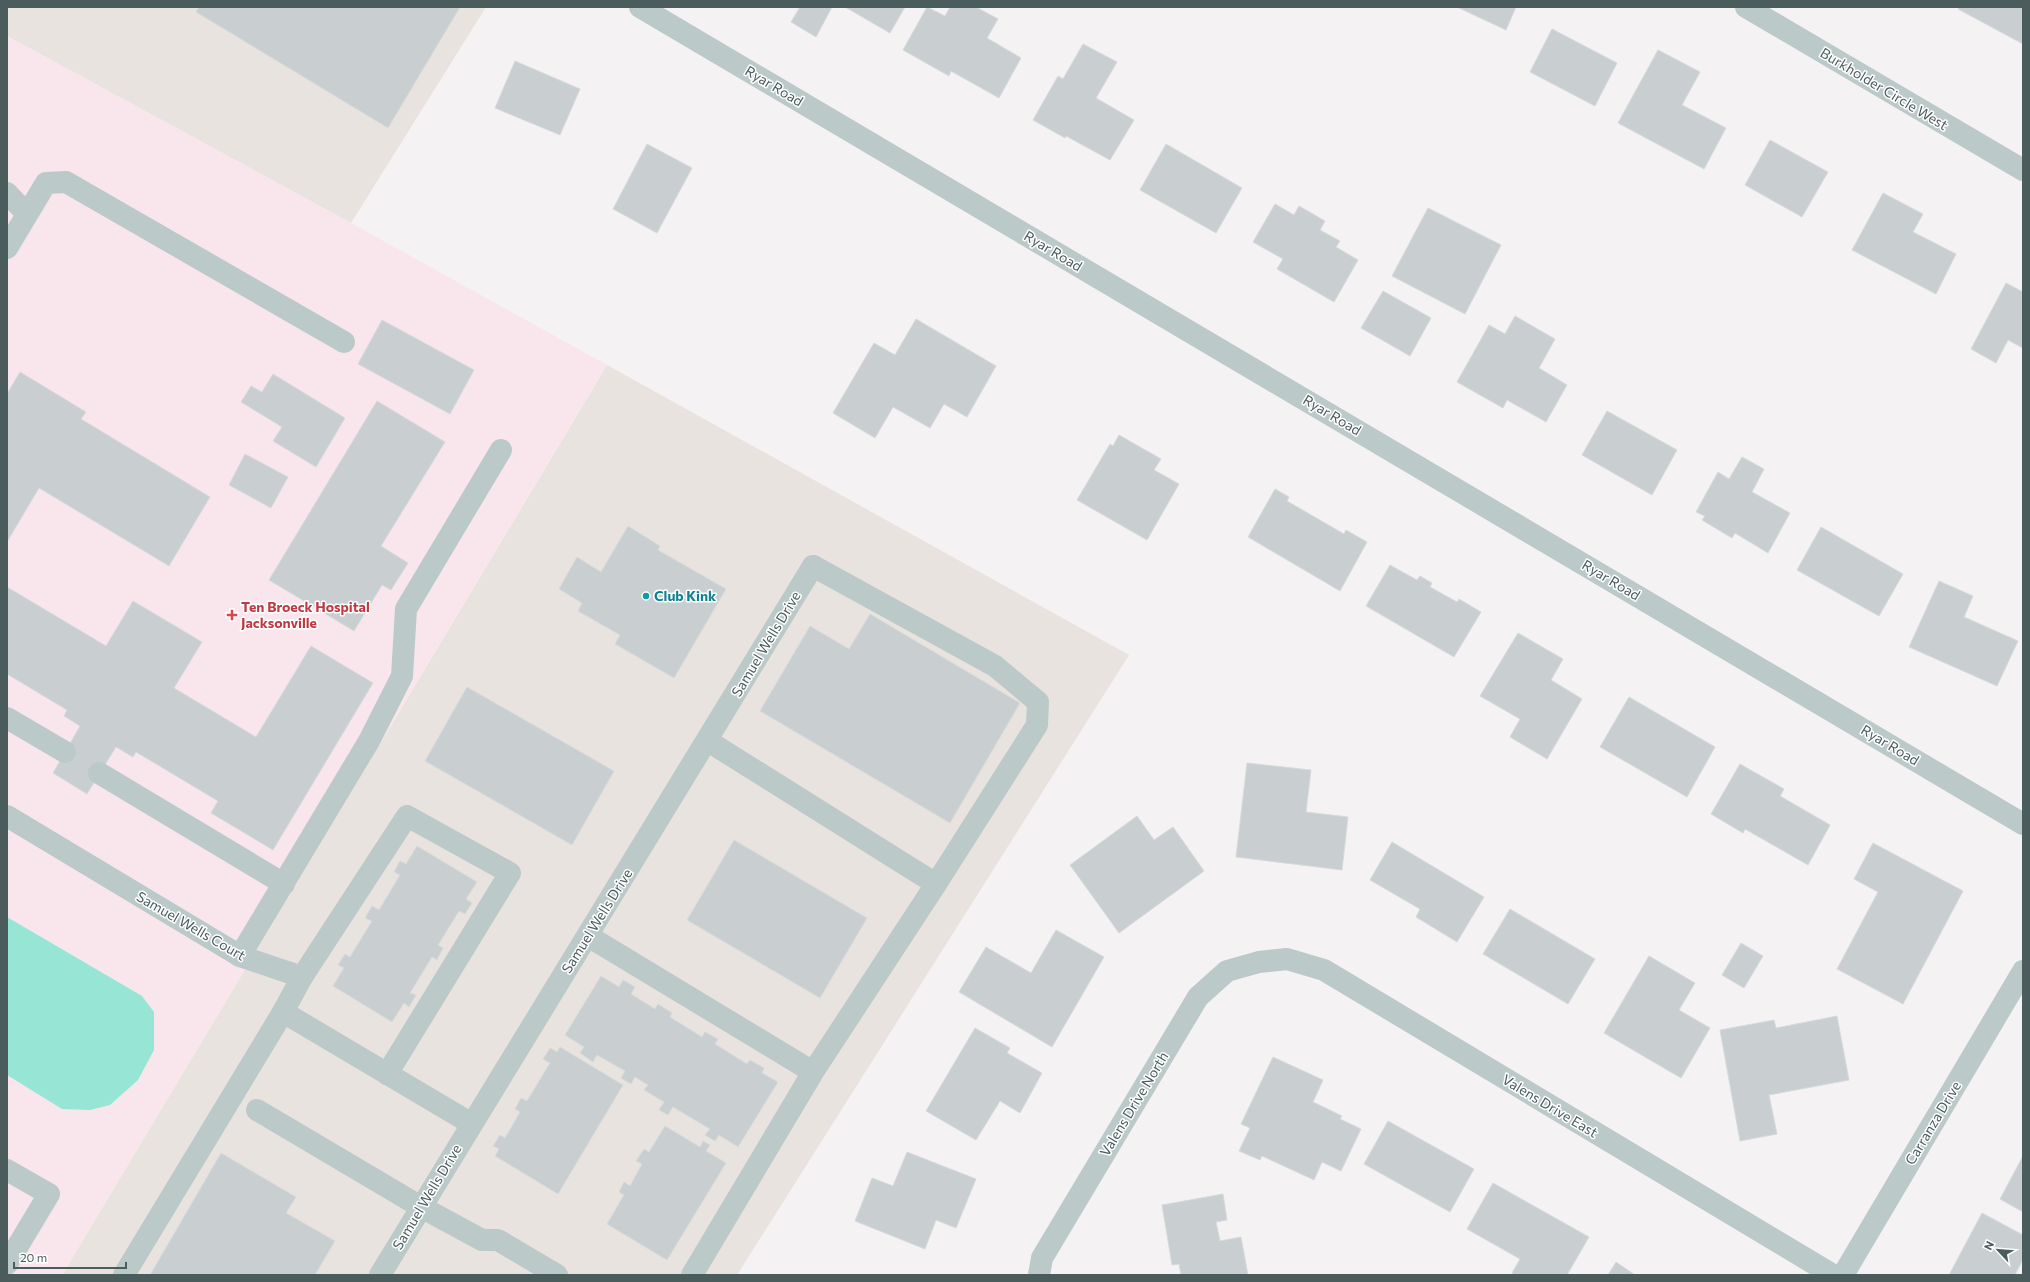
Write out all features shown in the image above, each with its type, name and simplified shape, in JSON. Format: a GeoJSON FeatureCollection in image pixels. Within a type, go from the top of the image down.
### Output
{"type":"FeatureCollection","features":[{"type":"Feature","properties":{"kind":"street","name":"Ryar Road"},"geometry":{"type":"LineString","coordinates":[[640,7],[2023,824]]}},
{"type":"Feature","properties":{"kind":"street","name":"Burkholder Circle West"},"geometry":{"type":"LineString","coordinates":[[1746,7],[2023,170]]}},
{"type":"Feature","properties":{"kind":"street"},"geometry":{"type":"LineString","coordinates":[[7,248],[46,183],[66,182],[344,342]]}},
{"type":"Feature","properties":{"kind":"street"},"geometry":{"type":"LineString","coordinates":[[7,193],[27,214]]}},
{"type":"Feature","properties":{"kind":"street"},"geometry":{"type":"LineString","coordinates":[[240,956],[369,741],[402,676],[406,609],[502,450]]}},
{"type":"Feature","properties":{"kind":"street","name":"Samuel Wells Drive"},"geometry":{"type":"LineString","coordinates":[[380,1275],[708,741],[813,566],[995,666],[1038,702],[1037,725],[936,884]]}},
{"type":"Feature","properties":{"kind":"street"},"geometry":{"type":"LineString","coordinates":[[7,718],[65,752]]}},
{"type":"Feature","properties":{"kind":"street"},"geometry":{"type":"LineString","coordinates":[[692,1275],[813,1072],[936,884],[708,741]]}},
{"type":"Feature","properties":{"kind":"street"},"geometry":{"type":"LineString","coordinates":[[99,773],[284,884]]}},
{"type":"Feature","properties":{"kind":"street","name":"Samuel Wells Court"},"geometry":{"type":"LineString","coordinates":[[7,816],[240,956],[302,977]]}},
{"type":"Feature","properties":{"kind":"street"},"geometry":{"type":"LineString","coordinates":[[124,1275],[283,1012],[302,977],[406,816],[510,874],[387,1074]]}},
{"type":"Feature","properties":{"kind":"street"},"geometry":{"type":"LineString","coordinates":[[588,936],[813,1072]]}},
{"type":"Feature","properties":{"kind":"street","name":"Valens Drive East"},"geometry":{"type":"LineString","coordinates":[[1259,962],[1287,959],[1324,970],[1832,1275]]}},
{"type":"Feature","properties":{"kind":"street","name":"Valens Drive North"},"geometry":{"type":"LineString","coordinates":[[1039,1275],[1042,1258],[1198,997],[1227,971],[1259,962]]}},
{"type":"Feature","properties":{"kind":"street","name":"Carranza Drive"},"geometry":{"type":"LineString","coordinates":[[1843,1275],[2023,971]]}},
{"type":"Feature","properties":{"kind":"street"},"geometry":{"type":"LineString","coordinates":[[283,1012],[472,1124]]}},
{"type":"Feature","properties":{"kind":"street"},"geometry":{"type":"LineString","coordinates":[[257,1110],[421,1207],[482,1240],[498,1240],[557,1275]]}},
{"type":"Feature","properties":{"kind":"street"},"geometry":{"type":"LineString","coordinates":[[7,1170],[49,1194],[7,1264]]}},
{"type":"Feature","properties":{"kind":"shaded area"},"geometry":{"type":"Polygon","coordinates":[[[7,7],[486,7],[351,223],[7,36],[7,7]]]}},
{"type":"Feature","properties":{"kind":"shaded area","name":"Ten Broeck Hospital Jacksonville"},"geometry":{"type":"Polygon","coordinates":[[[7,36],[351,223],[607,365],[62,1275],[7,1275],[7,36]]]}},
{"type":"Feature","properties":{"kind":"shaded area"},"geometry":{"type":"Polygon","coordinates":[[[607,365],[1129,655],[737,1275],[62,1275],[607,365]]]}},
{"type":"Feature","properties":{"kind":"shaded area"},"geometry":{"type":"Polygon","coordinates":[[[7,917],[142,996],[154,1012],[154,1050],[138,1080],[110,1105],[90,1110],[62,1109],[7,1075],[7,917]]]}},
{"type":"Feature","properties":{"kind":"building"},"geometry":{"type":"Polygon","coordinates":[[[199,7],[460,7],[388,128],[196,12],[199,7]]]}},
{"type":"Feature","properties":{"kind":"building"},"geometry":{"type":"Polygon","coordinates":[[[800,7],[832,7],[816,37],[791,22],[800,7]]]}},
{"type":"Feature","properties":{"kind":"building"},"geometry":{"type":"Polygon","coordinates":[[[845,7],[905,7],[890,33],[845,7]]]}},
{"type":"Feature","properties":{"kind":"building"},"geometry":{"type":"Polygon","coordinates":[[[927,7],[945,16],[950,7],[976,7],[998,19],[987,38],[1021,58],[999,98],[951,71],[949,76],[903,50],[927,7]]]}},
{"type":"Feature","properties":{"kind":"building"},"geometry":{"type":"Polygon","coordinates":[[[1457,7],[1516,7],[1506,30],[1457,7]]]}},
{"type":"Feature","properties":{"kind":"building"},"geometry":{"type":"Polygon","coordinates":[[[1960,7],[2023,7],[2023,44],[1958,9],[1960,7]]]}},
{"type":"Feature","properties":{"kind":"building"},"geometry":{"type":"Polygon","coordinates":[[[1552,29],[1617,63],[1595,106],[1530,72],[1552,29]]]}},
{"type":"Feature","properties":{"kind":"building"},"geometry":{"type":"Polygon","coordinates":[[[1083,44],[1117,62],[1096,98],[1134,120],[1110,160],[1066,136],[1065,138],[1033,120],[1058,76],[1063,79],[1083,44]]]}},
{"type":"Feature","properties":{"kind":"building"},"geometry":{"type":"Polygon","coordinates":[[[1658,50],[1700,72],[1682,105],[1726,128],[1704,169],[1618,123],[1658,50]]]}},
{"type":"Feature","properties":{"kind":"building"},"geometry":{"type":"Polygon","coordinates":[[[515,61],[580,89],[560,135],[495,108],[515,61]]]}},
{"type":"Feature","properties":{"kind":"building"},"geometry":{"type":"Polygon","coordinates":[[[1770,140],[1828,172],[1802,217],[1745,185],[1770,140]]]}},
{"type":"Feature","properties":{"kind":"building"},"geometry":{"type":"Polygon","coordinates":[[[647,144],[692,168],[657,233],[613,209],[647,144]]]}},
{"type":"Feature","properties":{"kind":"building"},"geometry":{"type":"Polygon","coordinates":[[[1166,144],[1242,188],[1216,233],[1140,190],[1166,144]]]}},
{"type":"Feature","properties":{"kind":"building"},"geometry":{"type":"Polygon","coordinates":[[[1883,193],[1923,214],[1913,232],[1956,254],[1936,294],[1852,250],[1883,193]]]}},
{"type":"Feature","properties":{"kind":"building"},"geometry":{"type":"Polygon","coordinates":[[[1275,204],[1294,215],[1299,206],[1325,221],[1320,230],[1340,241],[1336,247],[1358,260],[1334,302],[1277,269],[1283,259],[1253,242],[1275,204]]]}},
{"type":"Feature","properties":{"kind":"building"},"geometry":{"type":"Polygon","coordinates":[[[1428,208],[1501,245],[1465,314],[1392,276],[1428,208]]]}},
{"type":"Feature","properties":{"kind":"building"},"geometry":{"type":"Polygon","coordinates":[[[2006,283],[2023,292],[2023,348],[2008,340],[1996,363],[1971,349],[2006,283]]]}},
{"type":"Feature","properties":{"kind":"building"},"geometry":{"type":"Polygon","coordinates":[[[1383,291],[1431,318],[1410,356],[1361,328],[1383,291]]]}},
{"type":"Feature","properties":{"kind":"building"},"geometry":{"type":"Polygon","coordinates":[[[1515,316],[1555,339],[1539,368],[1567,385],[1546,422],[1507,400],[1503,408],[1457,382],[1489,325],[1505,334],[1515,316]]]}},
{"type":"Feature","properties":{"kind":"building"},"geometry":{"type":"Polygon","coordinates":[[[916,319],[996,366],[967,417],[944,404],[930,428],[893,407],[875,438],[833,413],[874,343],[895,355],[916,319]]]}},
{"type":"Feature","properties":{"kind":"building"},"geometry":{"type":"Polygon","coordinates":[[[382,320],[474,370],[450,414],[358,364],[382,320]]]}},
{"type":"Feature","properties":{"kind":"building"},"geometry":{"type":"Polygon","coordinates":[[[20,372],[86,412],[81,419],[210,497],[169,566],[39,488],[7,542],[7,394],[20,372]]]}},
{"type":"Feature","properties":{"kind":"building"},"geometry":{"type":"Polygon","coordinates":[[[273,374],[345,418],[316,467],[273,441],[282,427],[241,402],[251,386],[262,392],[273,374]]]}},
{"type":"Feature","properties":{"kind":"building"},"geometry":{"type":"Polygon","coordinates":[[[377,401],[445,442],[381,546],[408,563],[391,590],[382,585],[354,631],[269,580],[377,401]]]}},
{"type":"Feature","properties":{"kind":"building"},"geometry":{"type":"Polygon","coordinates":[[[1607,411],[1677,450],[1652,495],[1582,455],[1607,411]]]}},
{"type":"Feature","properties":{"kind":"building"},"geometry":{"type":"Polygon","coordinates":[[[1119,435],[1161,459],[1154,470],[1179,484],[1147,540],[1077,500],[1110,444],[1113,446],[1119,435]]]}},
{"type":"Feature","properties":{"kind":"building"},"geometry":{"type":"Polygon","coordinates":[[[245,454],[288,477],[271,508],[229,485],[245,454]]]}},
{"type":"Feature","properties":{"kind":"building"},"geometry":{"type":"Polygon","coordinates":[[[1742,457],[1764,469],[1752,492],[1790,513],[1768,553],[1735,533],[1732,538],[1702,520],[1705,516],[1696,512],[1718,472],[1729,479],[1742,457]]]}},
{"type":"Feature","properties":{"kind":"building"},"geometry":{"type":"Polygon","coordinates":[[[1275,489],[1289,497],[1287,501],[1344,534],[1346,530],[1367,542],[1340,591],[1248,537],[1275,489]]]}},
{"type":"Feature","properties":{"kind":"building","name":"Club Kink"},"geometry":{"type":"Polygon","coordinates":[[[628,526],[660,546],[658,550],[726,589],[674,678],[615,644],[620,635],[578,611],[582,603],[559,589],[577,557],[601,572],[628,526]]]}},
{"type":"Feature","properties":{"kind":"building"},"geometry":{"type":"Polygon","coordinates":[[[1821,527],[1903,574],[1879,616],[1797,570],[1821,527]]]}},
{"type":"Feature","properties":{"kind":"building"},"geometry":{"type":"Polygon","coordinates":[[[1390,565],[1417,580],[1420,576],[1432,583],[1430,587],[1457,602],[1459,599],[1481,612],[1454,657],[1366,606],[1390,565]]]}},
{"type":"Feature","properties":{"kind":"building"},"geometry":{"type":"Polygon","coordinates":[[[1939,581],[1973,596],[1964,617],[2018,641],[1997,686],[1909,647],[1939,581]]]}},
{"type":"Feature","properties":{"kind":"building"},"geometry":{"type":"Polygon","coordinates":[[[7,587],[106,646],[133,601],[202,642],[174,688],[256,737],[311,646],[373,683],[273,850],[211,813],[218,801],[136,752],[133,757],[116,747],[87,794],[53,773],[80,726],[64,716],[67,710],[7,674],[7,587]]]}},
{"type":"Feature","properties":{"kind":"building"},"geometry":{"type":"Polygon","coordinates":[[[870,614],[1020,703],[950,823],[760,711],[810,626],[849,649],[870,614]]]}},
{"type":"Feature","properties":{"kind":"building"},"geometry":{"type":"Polygon","coordinates":[[[1518,633],[1563,659],[1551,680],[1582,699],[1547,759],[1510,737],[1520,719],[1480,696],[1518,633]]]}},
{"type":"Feature","properties":{"kind":"building"},"geometry":{"type":"Polygon","coordinates":[[[467,687],[614,771],[572,845],[425,761],[467,687]]]}},
{"type":"Feature","properties":{"kind":"building"},"geometry":{"type":"Polygon","coordinates":[[[1629,697],[1715,747],[1687,797],[1600,747],[1629,697]]]}},
{"type":"Feature","properties":{"kind":"building"},"geometry":{"type":"Polygon","coordinates":[[[1247,763],[1311,770],[1306,812],[1348,817],[1342,870],[1236,857],[1247,763]]]}},
{"type":"Feature","properties":{"kind":"building"},"geometry":{"type":"Polygon","coordinates":[[[1740,764],[1784,789],[1780,796],[1830,825],[1808,865],[1745,829],[1743,833],[1711,814],[1740,764]]]}},
{"type":"Feature","properties":{"kind":"building"},"geometry":{"type":"Polygon","coordinates":[[[1137,816],[1154,840],[1173,827],[1204,871],[1119,933],[1070,865],[1137,816]]]}},
{"type":"Feature","properties":{"kind":"building"},"geometry":{"type":"Polygon","coordinates":[[[734,840],[867,918],[820,998],[687,920],[734,840]]]}},
{"type":"Feature","properties":{"kind":"building"},"geometry":{"type":"Polygon","coordinates":[[[1392,842],[1484,897],[1457,942],[1416,917],[1420,909],[1370,880],[1392,842]]]}},
{"type":"Feature","properties":{"kind":"building"},"geometry":{"type":"Polygon","coordinates":[[[1873,843],[1963,891],[1903,1004],[1837,969],[1878,892],[1854,879],[1873,843]]]}},
{"type":"Feature","properties":{"kind":"building"},"geometry":{"type":"Polygon","coordinates":[[[417,846],[477,882],[466,899],[472,903],[465,914],[459,911],[438,945],[443,948],[437,960],[432,957],[410,993],[416,995],[409,1007],[404,1003],[392,1022],[333,986],[344,968],[338,965],[345,954],[350,957],[372,921],[365,918],[372,906],[379,910],[400,875],[394,872],[400,861],[406,864],[417,846]]]}},
{"type":"Feature","properties":{"kind":"building"},"geometry":{"type":"Polygon","coordinates":[[[1510,909],[1595,959],[1568,1004],[1483,954],[1510,909]]]}},
{"type":"Feature","properties":{"kind":"building"},"geometry":{"type":"Polygon","coordinates":[[[1056,930],[1104,957],[1052,1047],[959,992],[986,947],[1031,973],[1056,930]]]}},
{"type":"Feature","properties":{"kind":"building"},"geometry":{"type":"Polygon","coordinates":[[[1741,943],[1763,956],[1744,988],[1722,975],[1741,943]]]}},
{"type":"Feature","properties":{"kind":"building"},"geometry":{"type":"Polygon","coordinates":[[[1649,956],[1695,983],[1679,1010],[1710,1028],[1681,1078],[1604,1033],[1649,956]]]}},
{"type":"Feature","properties":{"kind":"building"},"geometry":{"type":"Polygon","coordinates":[[[601,976],[619,987],[623,980],[635,987],[631,994],[655,1009],[658,1004],[672,1013],[670,1017],[702,1037],[705,1032],[718,1039],[715,1044],[747,1064],[750,1060],[764,1068],[762,1073],[778,1082],[738,1147],[719,1135],[715,1141],[705,1135],[710,1129],[673,1107],[668,1115],[659,1110],[664,1102],[644,1090],[648,1085],[635,1077],[631,1084],[621,1078],[625,1071],[597,1055],[593,1062],[580,1053],[584,1047],[565,1035],[601,976]]]}},
{"type":"Feature","properties":{"kind":"building"},"geometry":{"type":"Polygon","coordinates":[[[1837,1016],[1849,1080],[1769,1095],[1777,1134],[1740,1141],[1720,1030],[1774,1020],[1776,1028],[1837,1016]]]}},
{"type":"Feature","properties":{"kind":"building"},"geometry":{"type":"Polygon","coordinates":[[[975,1028],[1010,1048],[1007,1053],[1042,1073],[1020,1113],[1000,1101],[976,1140],[926,1111],[975,1028]]]}},
{"type":"Feature","properties":{"kind":"building"},"geometry":{"type":"Polygon","coordinates":[[[560,1047],[623,1085],[558,1194],[495,1156],[499,1149],[493,1146],[500,1135],[505,1138],[520,1112],[515,1109],[521,1098],[527,1101],[550,1063],[543,1059],[550,1048],[557,1052],[560,1047]]]}},
{"type":"Feature","properties":{"kind":"building"},"geometry":{"type":"Polygon","coordinates":[[[1273,1057],[1323,1080],[1313,1102],[1342,1116],[1340,1119],[1361,1129],[1341,1171],[1322,1162],[1314,1180],[1262,1156],[1260,1160],[1239,1151],[1250,1128],[1241,1124],[1273,1057]]]}},
{"type":"Feature","properties":{"kind":"building"},"geometry":{"type":"Polygon","coordinates":[[[1388,1121],[1474,1169],[1450,1212],[1364,1164],[1388,1121]]]}},
{"type":"Feature","properties":{"kind":"building"},"geometry":{"type":"Polygon","coordinates":[[[665,1126],[700,1147],[703,1141],[710,1145],[706,1151],[726,1163],[667,1260],[607,1224],[624,1195],[619,1192],[624,1182],[630,1186],[642,1164],[636,1161],[644,1149],[649,1152],[665,1126]]]}},
{"type":"Feature","properties":{"kind":"building"},"geometry":{"type":"Polygon","coordinates":[[[907,1152],[976,1179],[956,1228],[936,1220],[925,1249],[855,1221],[872,1178],[893,1186],[907,1152]]]}},
{"type":"Feature","properties":{"kind":"building"},"geometry":{"type":"Polygon","coordinates":[[[221,1153],[296,1197],[286,1213],[335,1241],[315,1275],[150,1275],[221,1153]]]}},
{"type":"Feature","properties":{"kind":"building"},"geometry":{"type":"Polygon","coordinates":[[[2023,1156],[2023,1212],[2000,1199],[2023,1156]]]}},
{"type":"Feature","properties":{"kind":"building"},"geometry":{"type":"Polygon","coordinates":[[[1493,1183],[1589,1237],[1567,1275],[1515,1275],[1512,1273],[1520,1259],[1467,1229],[1493,1183]]]}},
{"type":"Feature","properties":{"kind":"building"},"geometry":{"type":"Polygon","coordinates":[[[1223,1194],[1227,1220],[1216,1222],[1220,1241],[1241,1237],[1248,1275],[1181,1275],[1179,1264],[1172,1265],[1162,1205],[1223,1194]]]}},
{"type":"Feature","properties":{"kind":"building"},"geometry":{"type":"Polygon","coordinates":[[[1982,1213],[2023,1235],[2023,1259],[2015,1275],[1949,1275],[1982,1213]]]}},
{"type":"Feature","properties":{"kind":"building"},"geometry":{"type":"Polygon","coordinates":[[[1616,1262],[1635,1275],[1608,1275],[1616,1262]]]}},
{"type":"Feature","properties":{"kind":"place","name":"Club Kink"},"geometry":{"type":"Point","coordinates":[646,596]}},
{"type":"Feature","properties":{"kind":"place","name":"Ten Broeck Hospital Jacksonville"},"geometry":{"type":"Point","coordinates":[232,615]}}]}
